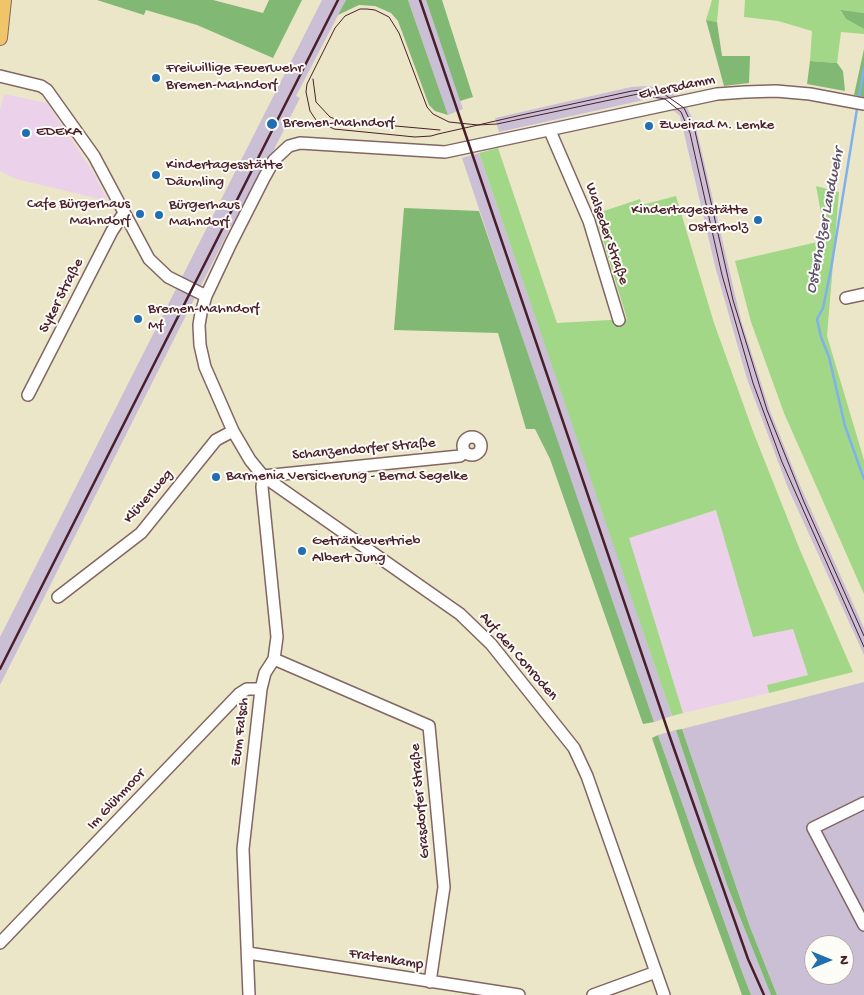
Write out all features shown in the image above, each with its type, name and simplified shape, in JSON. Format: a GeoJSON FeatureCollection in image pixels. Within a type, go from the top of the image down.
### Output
{"type":"FeatureCollection","features":[{"type":"Feature","properties":{"kind":"main road"},"geometry":{"type":"LineString","coordinates":[[0,38],[4,0]]}},
{"type":"Feature","properties":{"kind":"street"},"geometry":{"type":"LineString","coordinates":[[0,76],[41,86],[48,90],[94,156],[149,259],[157,269],[168,277],[206,296]]}},
{"type":"Feature","properties":{"kind":"street","name":"Ehlersdamm"},"geometry":{"type":"LineString","coordinates":[[206,296],[274,160],[289,146],[300,143],[445,152],[717,94],[776,91],[810,94],[864,104]]}},
{"type":"Feature","properties":{"kind":"street","name":"Walseder Straße"},"geometry":{"type":"LineString","coordinates":[[550,131],[589,222],[618,320]]}},
{"type":"Feature","properties":{"kind":"street","name":"Syker Straße"},"geometry":{"type":"LineString","coordinates":[[28,394],[112,231],[124,213]]}},
{"type":"Feature","properties":{"kind":"street"},"geometry":{"type":"LineString","coordinates":[[846,298],[864,294]]}},
{"type":"Feature","properties":{"kind":"street","name":"Auf den Conroden"},"geometry":{"type":"LineString","coordinates":[[206,296],[199,325],[200,345],[205,367],[233,431],[250,460],[264,476],[460,614],[491,644],[574,748],[586,776],[664,995]]}},
{"type":"Feature","properties":{"kind":"street","name":"Klüverweg"},"geometry":{"type":"LineString","coordinates":[[58,597],[141,533],[216,440],[233,431]]}},
{"type":"Feature","properties":{"kind":"street","name":"Schanzendorfer Straße"},"geometry":{"type":"LineString","coordinates":[[264,476],[460,456],[465,452]]}},
{"type":"Feature","properties":{"kind":"street","name":"Zum Falsch"},"geometry":{"type":"LineString","coordinates":[[249,995],[243,849],[261,690],[265,673],[274,659],[277,637],[262,487],[264,476]]}},
{"type":"Feature","properties":{"kind":"street","name":"Grasdorfer Straße"},"geometry":{"type":"LineString","coordinates":[[274,659],[429,726],[444,887],[430,982]]}},
{"type":"Feature","properties":{"kind":"street","name":"Im Glühmoor"},"geometry":{"type":"LineString","coordinates":[[0,943],[239,694],[247,689],[261,690]]}},
{"type":"Feature","properties":{"kind":"street"},"geometry":{"type":"LineString","coordinates":[[864,803],[813,828],[864,925]]}},
{"type":"Feature","properties":{"kind":"street","name":"Fratenkamp"},"geometry":{"type":"LineString","coordinates":[[248,954],[519,995]]}},
{"type":"Feature","properties":{"kind":"street"},"geometry":{"type":"LineString","coordinates":[[593,995],[656,972]]}},
{"type":"Feature","properties":{"kind":"shaded area"},"geometry":{"type":"Polygon","coordinates":[[[322,0],[346,0],[296,96],[300,98],[246,205],[230,228],[0,685],[0,637],[322,0]]]}},
{"type":"Feature","properties":{"kind":"shaded area"},"geometry":{"type":"Polygon","coordinates":[[[408,0],[426,0],[463,109],[448,115],[408,0]]]}},
{"type":"Feature","properties":{"kind":"shaded area"},"geometry":{"type":"Polygon","coordinates":[[[647,86],[661,88],[672,93],[685,104],[695,123],[741,320],[770,411],[799,483],[864,628],[864,655],[788,488],[747,379],[715,266],[680,116],[662,101],[653,98],[499,132],[495,118],[631,87],[647,86]]]}},
{"type":"Feature","properties":{"kind":"shaded area"},"geometry":{"type":"Polygon","coordinates":[[[4,94],[47,103],[94,173],[108,201],[16,179],[0,171],[0,110],[4,94]]]}},
{"type":"Feature","properties":{"kind":"shaded area"},"geometry":{"type":"Polygon","coordinates":[[[479,153],[672,716],[654,722],[462,158],[479,153]]]}},
{"type":"Feature","properties":{"kind":"shaded area"},"geometry":{"type":"Polygon","coordinates":[[[717,510],[753,637],[793,629],[808,675],[767,685],[769,693],[683,713],[628,537],[717,510]]]}},
{"type":"Feature","properties":{"kind":"shaded area"},"geometry":{"type":"Polygon","coordinates":[[[864,682],[864,995],[777,995],[750,927],[682,729],[864,682]]]}},
{"type":"Feature","properties":{"kind":"shaded area"},"geometry":{"type":"Polygon","coordinates":[[[676,730],[727,885],[771,995],[751,995],[741,969],[658,735],[676,730]]]}},
{"type":"Feature","properties":{"kind":"green space"},"geometry":{"type":"Polygon","coordinates":[[[97,0],[213,0],[263,13],[269,0],[302,0],[273,58],[197,25],[146,10],[144,15],[97,0]]]}},
{"type":"Feature","properties":{"kind":"green space"},"geometry":{"type":"Polygon","coordinates":[[[346,0],[408,0],[448,115],[435,111],[429,105],[398,21],[391,13],[375,6],[359,5],[338,15],[346,0]]]}},
{"type":"Feature","properties":{"kind":"green space"},"geometry":{"type":"Polygon","coordinates":[[[426,0],[442,0],[473,97],[460,101],[426,0]]]}},
{"type":"Feature","properties":{"kind":"green space"},"geometry":{"type":"Polygon","coordinates":[[[712,0],[719,0],[717,22],[706,20],[712,0]]]}},
{"type":"Feature","properties":{"kind":"green space"},"geometry":{"type":"Polygon","coordinates":[[[745,0],[864,0],[864,13],[840,11],[846,19],[864,29],[864,34],[841,32],[837,63],[810,61],[812,31],[778,21],[744,17],[745,0]]]}},
{"type":"Feature","properties":{"kind":"green space"},"geometry":{"type":"Polygon","coordinates":[[[840,10],[864,13],[864,29],[846,19],[840,10]]]}},
{"type":"Feature","properties":{"kind":"green space"},"geometry":{"type":"Polygon","coordinates":[[[706,20],[717,22],[722,56],[750,56],[749,83],[724,86],[706,20]]]}},
{"type":"Feature","properties":{"kind":"green space"},"geometry":{"type":"Polygon","coordinates":[[[864,49],[864,97],[854,95],[864,49]]]}},
{"type":"Feature","properties":{"kind":"green space"},"geometry":{"type":"Polygon","coordinates":[[[810,61],[837,63],[843,71],[845,91],[807,84],[810,61]]]}},
{"type":"Feature","properties":{"kind":"green space"},"geometry":{"type":"Polygon","coordinates":[[[498,148],[557,323],[627,319],[595,214],[640,199],[642,205],[676,196],[714,323],[754,434],[800,550],[853,672],[769,693],[767,685],[808,675],[793,629],[753,637],[716,510],[629,538],[683,713],[672,716],[479,153],[498,148]]]}},
{"type":"Feature","properties":{"kind":"green space"},"geometry":{"type":"Polygon","coordinates":[[[816,186],[839,192],[827,336],[864,460],[864,594],[784,413],[751,322],[735,261],[826,240],[816,186]]]}},
{"type":"Feature","properties":{"kind":"green space"},"geometry":{"type":"Polygon","coordinates":[[[404,208],[479,211],[654,722],[643,724],[550,459],[535,429],[526,429],[498,333],[394,330],[404,208]]]}},
{"type":"Feature","properties":{"kind":"green space"},"geometry":{"type":"Polygon","coordinates":[[[682,729],[750,927],[777,995],[771,995],[727,885],[676,730],[682,729]]]}},
{"type":"Feature","properties":{"kind":"green space"},"geometry":{"type":"Polygon","coordinates":[[[658,735],[751,995],[742,995],[694,863],[652,738],[658,735]]]}},
{"type":"Feature","properties":{"kind":"waterway","name":"Osterholzer Landwehr"},"geometry":{"type":"LineString","coordinates":[[859,97],[864,68]]}},
{"type":"Feature","properties":{"kind":"waterway","name":"Osterholzer Landwehr"},"geometry":{"type":"LineString","coordinates":[[857,109],[831,269],[823,308],[817,319],[821,337],[829,357],[845,426],[864,479]]}},
{"type":"Feature","properties":{"kind":"tram line"},"geometry":{"type":"LineString","coordinates":[[864,636],[804,502],[767,410],[733,300],[695,131],[684,108],[664,94],[641,90],[526,114],[478,125],[438,134],[431,136],[415,137],[334,129],[316,120],[310,111],[306,92],[307,84],[335,28],[345,16],[360,9],[367,9],[375,10],[389,17],[399,33],[427,107],[433,114],[449,122],[478,125],[497,124],[638,94],[665,99],[681,112],[690,133],[722,275],[753,383],[782,462],[864,647]]}},
{"type":"Feature","properties":{"kind":"tram line"},"geometry":{"type":"LineString","coordinates":[[313,79],[316,102],[330,117],[340,121],[440,130]]}},
{"type":"Feature","properties":{"kind":"railway"},"geometry":{"type":"LineString","coordinates":[[0,669],[338,0]]}},
{"type":"Feature","properties":{"kind":"railway"},"geometry":{"type":"LineString","coordinates":[[420,0],[672,743],[748,959],[764,995]]}},
{"type":"Feature","properties":{"kind":"place","name":"Freiwillige Feuerwehr Bremen-Mahndorf"},"geometry":{"type":"Point","coordinates":[156,78]}},
{"type":"Feature","properties":{"kind":"place","name":"Bremen-Mahndorf"},"geometry":{"type":"Point","coordinates":[272,124]}},
{"type":"Feature","properties":{"kind":"place","name":"Zweirad M. Lemke"},"geometry":{"type":"Point","coordinates":[649,126]}},
{"type":"Feature","properties":{"kind":"place","name":"EDEKA"},"geometry":{"type":"Point","coordinates":[26,133]}},
{"type":"Feature","properties":{"kind":"place","name":"Kindertagesstätte Däumling"},"geometry":{"type":"Point","coordinates":[156,175]}},
{"type":"Feature","properties":{"kind":"place","name":"Cafe Bürgerhaus Mahndorf"},"geometry":{"type":"Point","coordinates":[140,214]}},
{"type":"Feature","properties":{"kind":"place","name":"Bürgerhaus Mahndorf"},"geometry":{"type":"Point","coordinates":[159,215]}},
{"type":"Feature","properties":{"kind":"place","name":"Kindertagesstätte Osterholz"},"geometry":{"type":"Point","coordinates":[758,220]}},
{"type":"Feature","properties":{"kind":"place","name":"Bremen-Mahndorf Mf"},"geometry":{"type":"Point","coordinates":[138,319]}},
{"type":"Feature","properties":{"kind":"place","name":"Barmenia Versicherung - Bernd Segelke"},"geometry":{"type":"Point","coordinates":[216,477]}},
{"type":"Feature","properties":{"kind":"place","name":"Getränkevertrieb Albert Jung"},"geometry":{"type":"Point","coordinates":[302,551]}}]}
